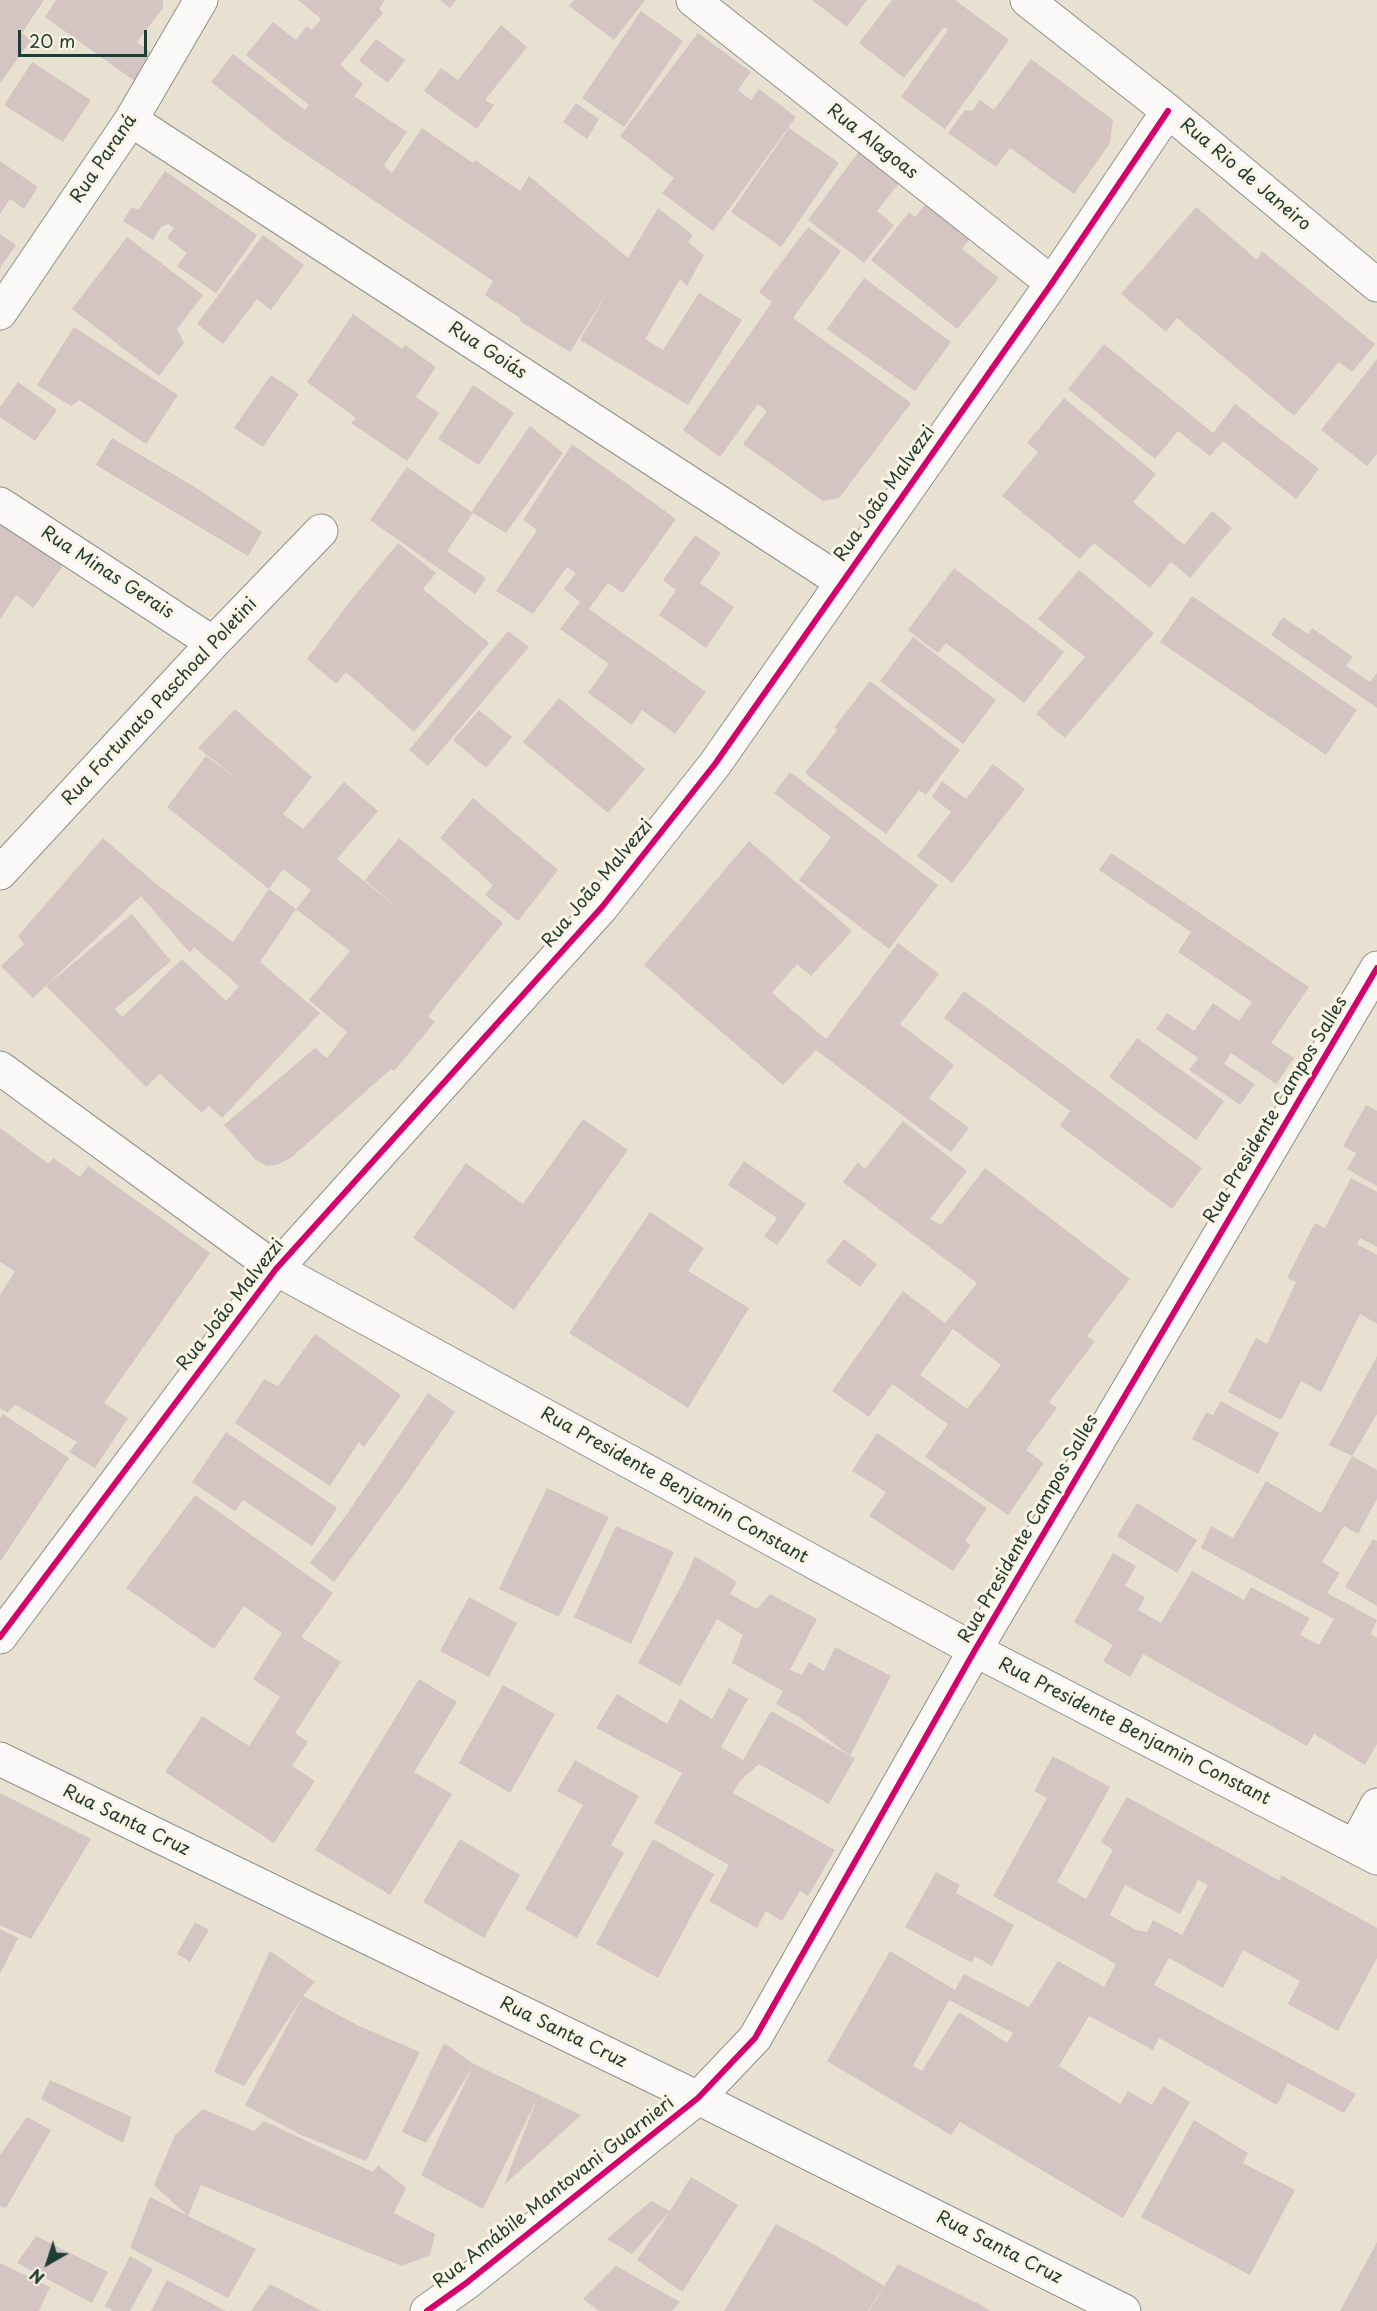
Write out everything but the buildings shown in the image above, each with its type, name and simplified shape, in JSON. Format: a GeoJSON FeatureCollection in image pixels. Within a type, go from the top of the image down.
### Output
{"type":"FeatureCollection","features":[{"type":"Feature","properties":{"kind":"street","name":"Rua Paraná"},"geometry":{"type":"LineString","coordinates":[[0,313],[131,120],[201,0]]}},
{"type":"Feature","properties":{"kind":"street","name":"Rua Alagoas"},"geometry":{"type":"LineString","coordinates":[[693,0],[1052,283]]}},
{"type":"Feature","properties":{"kind":"street","name":"Rua Rio de Janeiro"},"geometry":{"type":"LineString","coordinates":[[1027,0],[1168,111],[1377,285]]}},
{"type":"Feature","properties":{"kind":"street","name":"Rua João Malvezzi"},"geometry":{"type":"LineString","coordinates":[[0,1637],[276,1269],[602,907],[715,764],[1052,283],[1168,111]]}},
{"type":"Feature","properties":{"kind":"street","name":"Rua Goiás"},"geometry":{"type":"LineString","coordinates":[[131,120],[842,582]]}},
{"type":"Feature","properties":{"kind":"street","name":"Rua Minas Gerais"},"geometry":{"type":"LineString","coordinates":[[0,504],[213,643]]}},
{"type":"Feature","properties":{"kind":"street","name":"Rua Fortunato Paschoal Poletini"},"geometry":{"type":"LineString","coordinates":[[0,873],[213,643],[321,531]]}},
{"type":"Feature","properties":{"kind":"street","name":"Rua Presidente Campos Salles"},"geometry":{"type":"LineString","coordinates":[[698,2098],[754,2038],[975,1650],[1377,968]]}},
{"type":"Feature","properties":{"kind":"street","name":"Rua Presidente Benjamin Constant"},"geometry":{"type":"LineString","coordinates":[[0,1068],[276,1269],[975,1650],[1366,1852]]}},
{"type":"Feature","properties":{"kind":"street","name":"Rua Santa Cruz"},"geometry":{"type":"LineString","coordinates":[[0,1759],[698,2098],[1124,2311]]}},
{"type":"Feature","properties":{"kind":"street"},"geometry":{"type":"LineString","coordinates":[[1366,1852],[1377,1805]]}},
{"type":"Feature","properties":{"kind":"street","name":"Rua Amábile Mantovani Guarnieri"},"geometry":{"type":"LineString","coordinates":[[427,2311],[465,2284],[698,2098]]}},
{"type":"Feature","properties":{"kind":"cycle path"},"geometry":{"type":"LineString","coordinates":[[0,1637],[276,1269],[602,907],[715,764],[1052,283],[1168,111]]}},
{"type":"Feature","properties":{"kind":"cycle path"},"geometry":{"type":"LineString","coordinates":[[427,2311],[465,2284],[698,2098],[755,2038],[975,1650],[1377,968]]}}]}
